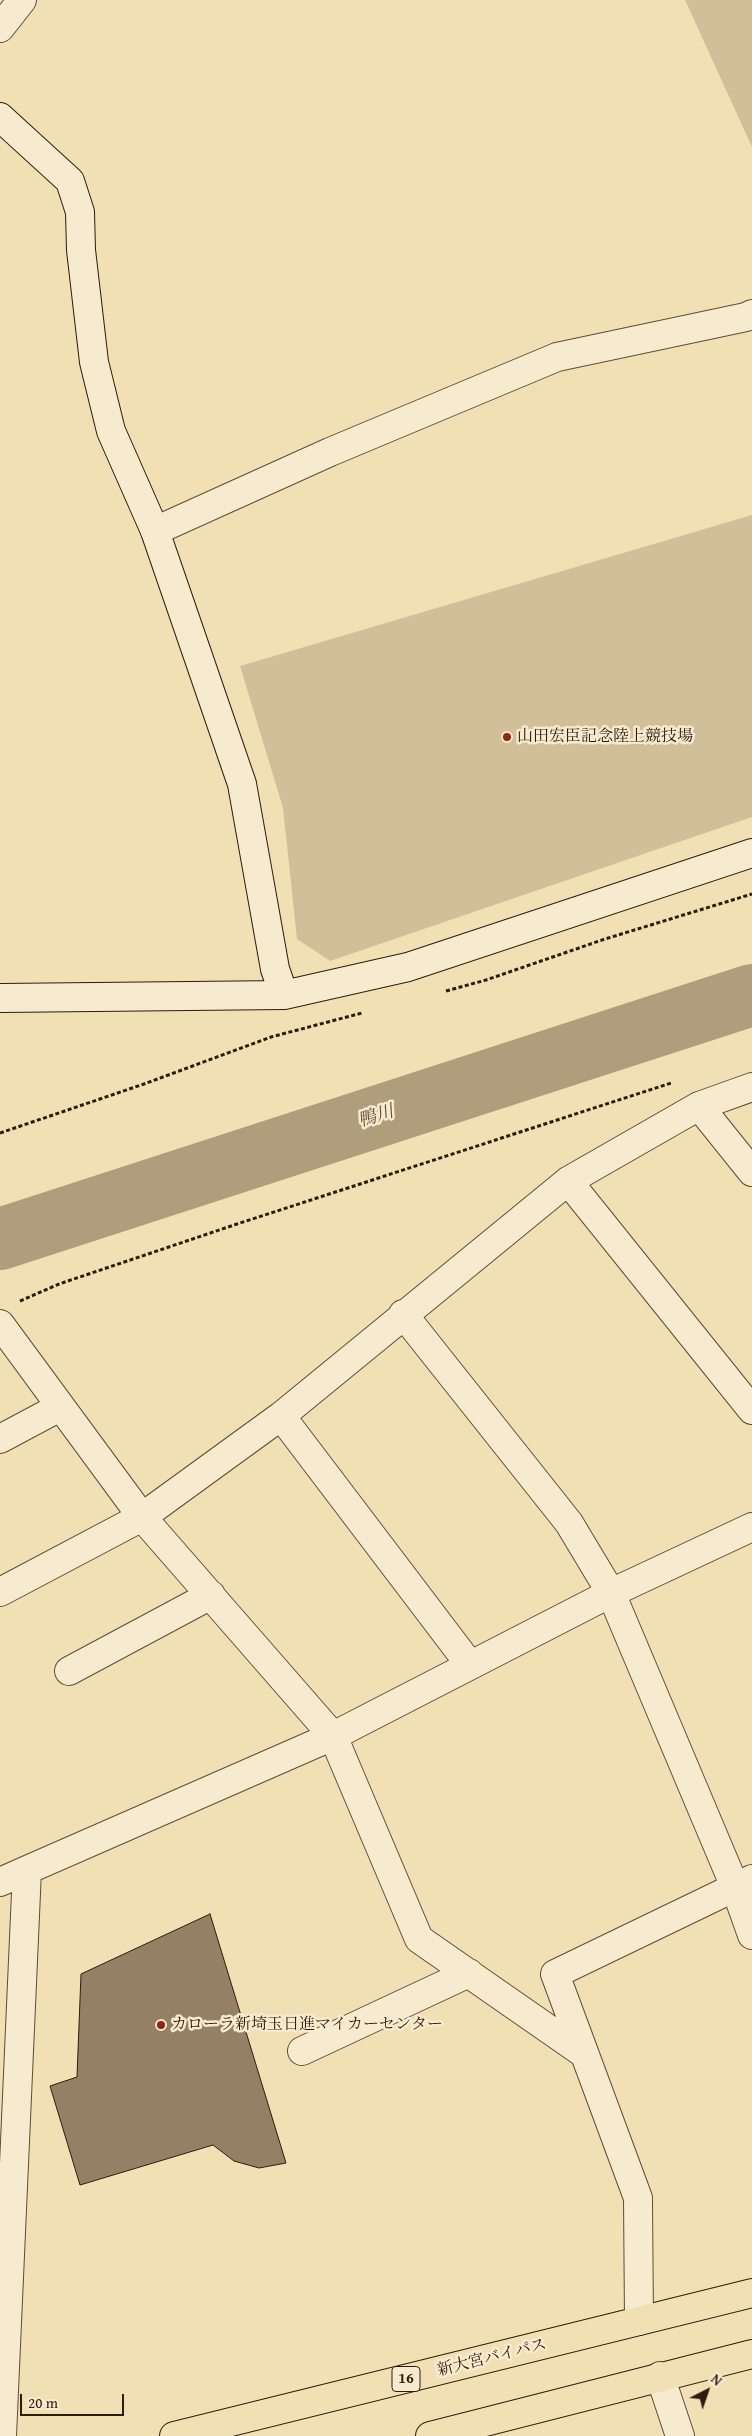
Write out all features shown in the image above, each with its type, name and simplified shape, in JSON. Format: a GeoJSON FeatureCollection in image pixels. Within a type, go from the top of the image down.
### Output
{"type":"FeatureCollection","features":[{"type":"Feature","properties":{"kind":"highway","name":"新大宮バイパス"},"geometry":{"type":"LineString","coordinates":[[174,2436],[752,2293]]}},
{"type":"Feature","properties":{"kind":"highway"},"geometry":{"type":"LineString","coordinates":[[430,2436],[752,2354]]}},
{"type":"Feature","properties":{"kind":"street"},"geometry":{"type":"LineString","coordinates":[[0,28],[22,0]]}},
{"type":"Feature","properties":{"kind":"street"},"geometry":{"type":"LineString","coordinates":[[0,117],[70,181],[80,212],[81,250],[94,362],[111,431],[154,531],[242,784],[275,969],[284,995]]}},
{"type":"Feature","properties":{"kind":"street"},"geometry":{"type":"LineString","coordinates":[[154,531],[330,452],[557,357],[752,314]]}},
{"type":"Feature","properties":{"kind":"street"},"geometry":{"type":"LineString","coordinates":[[0,998],[284,995],[408,967],[752,853]]}},
{"type":"Feature","properties":{"kind":"street"},"geometry":{"type":"LineString","coordinates":[[0,1592],[142,1516],[281,1416],[403,1314],[568,1181],[699,1106],[752,1086]]}},
{"type":"Feature","properties":{"kind":"street"},"geometry":{"type":"LineString","coordinates":[[699,1106],[752,1172]]}},
{"type":"Feature","properties":{"kind":"street"},"geometry":{"type":"LineString","coordinates":[[568,1181],[752,1410]]}},
{"type":"Feature","properties":{"kind":"street"},"geometry":{"type":"LineString","coordinates":[[403,1314],[569,1523],[611,1593],[743,1883],[752,1934]]}},
{"type":"Feature","properties":{"kind":"street"},"geometry":{"type":"LineString","coordinates":[[0,1324],[142,1516],[332,1736],[419,1938],[583,2053]]}},
{"type":"Feature","properties":{"kind":"street"},"geometry":{"type":"LineString","coordinates":[[0,1439],[60,1406]]}},
{"type":"Feature","properties":{"kind":"street"},"geometry":{"type":"LineString","coordinates":[[281,1416],[470,1665]]}},
{"type":"Feature","properties":{"kind":"street"},"geometry":{"type":"LineString","coordinates":[[0,1882],[332,1736],[611,1593],[752,1527]]}},
{"type":"Feature","properties":{"kind":"street"},"geometry":{"type":"LineString","coordinates":[[69,1672],[211,1596]]}},
{"type":"Feature","properties":{"kind":"street"},"geometry":{"type":"LineString","coordinates":[[2,2436],[6,2183],[27,1870]]}},
{"type":"Feature","properties":{"kind":"street"},"geometry":{"type":"LineString","coordinates":[[639,2321],[638,2198],[555,1974],[743,1883]]}},
{"type":"Feature","properties":{"kind":"street"},"geometry":{"type":"LineString","coordinates":[[302,2051],[469,1973]]}},
{"type":"Feature","properties":{"kind":"street"},"geometry":{"type":"LineString","coordinates":[[660,2376],[680,2436]]}},
{"type":"Feature","properties":{"kind":"path"},"geometry":{"type":"LineString","coordinates":[[440,992],[486,980],[605,939],[752,894]]}},
{"type":"Feature","properties":{"kind":"path"},"geometry":{"type":"LineString","coordinates":[[0,1132],[144,1084],[271,1037],[365,1012]]}},
{"type":"Feature","properties":{"kind":"path"},"geometry":{"type":"LineString","coordinates":[[17,1303],[59,1284],[171,1246],[678,1080]]}},
{"type":"Feature","properties":{"kind":"shaded area"},"geometry":{"type":"Polygon","coordinates":[[[685,0],[752,0],[752,147],[685,0]]]}},
{"type":"Feature","properties":{"kind":"shaded area","name":"山田宏臣記念陸上競技場"},"geometry":{"type":"Polygon","coordinates":[[[752,515],[752,817],[330,961],[297,939],[283,808],[240,666],[752,515]]]}},
{"type":"Feature","properties":{"kind":"building","name":"カローラ新埼玉日進マイカーセンター"},"geometry":{"type":"Polygon","coordinates":[[[210,1914],[286,2163],[259,2168],[234,2161],[213,2145],[80,2185],[50,2086],[77,2077],[81,1974],[210,1914]]]}},
{"type":"Feature","properties":{"kind":"waterway","name":"鴨川"},"geometry":{"type":"LineString","coordinates":[[0,1239],[752,995]]}},
{"type":"Feature","properties":{"kind":"place","name":"山田宏臣記念陸上競技場"},"geometry":{"type":"Point","coordinates":[507,737]}},
{"type":"Feature","properties":{"kind":"place","name":"カローラ新埼玉日進マイカーセンター"},"geometry":{"type":"Point","coordinates":[161,2025]}}]}
